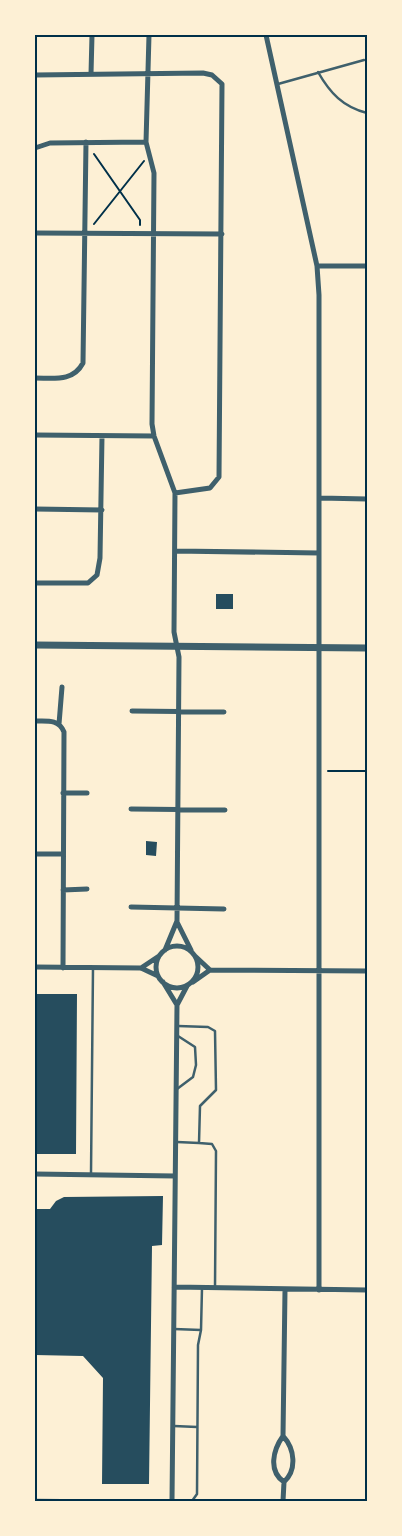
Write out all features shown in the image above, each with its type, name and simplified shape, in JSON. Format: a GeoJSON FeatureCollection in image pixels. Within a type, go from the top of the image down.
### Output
{"type":"FeatureCollection","features":[{"type":"Feature","properties":{"kind":"street"},"geometry":{"type":"LineString","coordinates":[[91,74],[92,35]]}},
{"type":"Feature","properties":{"kind":"street"},"geometry":{"type":"LineString","coordinates":[[141,968],[165,950],[177,922],[179,657],[174,632],[175,493],[154,436],[152,424],[154,173],[146,142],[150,35]]}},
{"type":"Feature","properties":{"kind":"street"},"geometry":{"type":"LineString","coordinates":[[266,35],[318,266],[320,378],[318,648],[319,1290]]}},
{"type":"Feature","properties":{"kind":"street"},"geometry":{"type":"LineString","coordinates":[[35,74],[203,73],[219,80],[222,84],[219,477],[210,488],[175,493]]}},
{"type":"Feature","properties":{"kind":"street"},"geometry":{"type":"LineString","coordinates":[[35,378],[67,378],[75,375],[83,363],[86,142]]}},
{"type":"Feature","properties":{"kind":"street"},"geometry":{"type":"LineString","coordinates":[[35,148],[50,143],[146,142]]}},
{"type":"Feature","properties":{"kind":"street"},"geometry":{"type":"LineString","coordinates":[[35,233],[222,234]]}},
{"type":"Feature","properties":{"kind":"street"},"geometry":{"type":"LineString","coordinates":[[318,266],[367,266]]}},
{"type":"Feature","properties":{"kind":"street"},"geometry":{"type":"LineString","coordinates":[[35,435],[154,436]]}},
{"type":"Feature","properties":{"kind":"street"},"geometry":{"type":"LineString","coordinates":[[35,583],[83,584],[93,580],[99,570],[102,510],[102,436]]}},
{"type":"Feature","properties":{"kind":"street"},"geometry":{"type":"LineString","coordinates":[[320,498],[367,499]]}},
{"type":"Feature","properties":{"kind":"street"},"geometry":{"type":"LineString","coordinates":[[35,509],[102,510]]}},
{"type":"Feature","properties":{"kind":"street"},"geometry":{"type":"LineString","coordinates":[[175,551],[319,553]]}},
{"type":"Feature","properties":{"kind":"street"},"geometry":{"type":"LineString","coordinates":[[35,645],[367,648]]}},
{"type":"Feature","properties":{"kind":"street"},"geometry":{"type":"LineString","coordinates":[[62,687],[59,724],[64,732],[63,968]]}},
{"type":"Feature","properties":{"kind":"street"},"geometry":{"type":"LineString","coordinates":[[132,711],[224,712]]}},
{"type":"Feature","properties":{"kind":"street"},"geometry":{"type":"LineString","coordinates":[[35,721],[49,721],[59,724]]}},
{"type":"Feature","properties":{"kind":"street"},"geometry":{"type":"LineString","coordinates":[[63,793],[87,792]]}},
{"type":"Feature","properties":{"kind":"street"},"geometry":{"type":"LineString","coordinates":[[131,810],[225,810]]}},
{"type":"Feature","properties":{"kind":"street"},"geometry":{"type":"LineString","coordinates":[[35,854],[64,854]]}},
{"type":"Feature","properties":{"kind":"street"},"geometry":{"type":"LineString","coordinates":[[63,890],[87,889]]}},
{"type":"Feature","properties":{"kind":"street"},"geometry":{"type":"LineString","coordinates":[[131,907],[224,909]]}},
{"type":"Feature","properties":{"kind":"street"},"geometry":{"type":"LineString","coordinates":[[177,922],[191,950],[210,970]]}},
{"type":"Feature","properties":{"kind":"street"},"geometry":{"type":"LineString","coordinates":[[165,950],[178,946],[191,950]]}},
{"type":"Feature","properties":{"kind":"street"},"geometry":{"type":"LineString","coordinates":[[160,955],[156,969],[158,976],[177,1005]]}},
{"type":"Feature","properties":{"kind":"street"},"geometry":{"type":"LineString","coordinates":[[172,1501],[177,1005],[198,970],[196,956]]}},
{"type":"Feature","properties":{"kind":"street"},"geometry":{"type":"LineString","coordinates":[[35,967],[141,968],[158,976]]}},
{"type":"Feature","properties":{"kind":"street"},"geometry":{"type":"LineString","coordinates":[[163,982],[174,988],[189,984],[210,970],[367,971]]}},
{"type":"Feature","properties":{"kind":"street"},"geometry":{"type":"LineString","coordinates":[[35,1174],[175,1176]]}},
{"type":"Feature","properties":{"kind":"street"},"geometry":{"type":"LineString","coordinates":[[174,1287],[367,1290]]}},
{"type":"Feature","properties":{"kind":"street"},"geometry":{"type":"LineString","coordinates":[[284,1482],[275,1475],[274,1471],[275,1448],[283,1436],[285,1290]]}},
{"type":"Feature","properties":{"kind":"street"},"geometry":{"type":"LineString","coordinates":[[283,1436],[292,1447],[293,1467],[290,1475],[284,1482],[283,1501]]}},
{"type":"Feature","properties":{"kind":"lane"},"geometry":{"type":"LineString","coordinates":[[278,84],[364,60]]}},
{"type":"Feature","properties":{"kind":"lane"},"geometry":{"type":"LineString","coordinates":[[318,72],[332,95],[350,107],[367,113]]}},
{"type":"Feature","properties":{"kind":"lane"},"geometry":{"type":"LineString","coordinates":[[91,1174],[93,968]]}},
{"type":"Feature","properties":{"kind":"lane"},"geometry":{"type":"LineString","coordinates":[[177,1026],[208,1027],[217,1034],[216,1090],[200,1106],[198,1142]]}},
{"type":"Feature","properties":{"kind":"lane"},"geometry":{"type":"LineString","coordinates":[[176,1089],[193,1077],[196,1065],[195,1047],[177,1036]]}},
{"type":"Feature","properties":{"kind":"lane"},"geometry":{"type":"LineString","coordinates":[[175,1142],[212,1144],[216,1151],[215,1288]]}},
{"type":"Feature","properties":{"kind":"lane"},"geometry":{"type":"LineString","coordinates":[[192,1501],[197,1494],[198,1345],[201,1330],[202,1287]]}},
{"type":"Feature","properties":{"kind":"lane"},"geometry":{"type":"LineString","coordinates":[[174,1329],[201,1330]]}},
{"type":"Feature","properties":{"kind":"lane"},"geometry":{"type":"LineString","coordinates":[[173,1426],[197,1426]]}},
{"type":"Feature","properties":{"kind":"lane"},"geometry":{"type":"LineString","coordinates":[[35,1500],[144,1501]]}},
{"type":"Feature","properties":{"kind":"path"},"geometry":{"type":"LineString","coordinates":[[86,151],[92,151],[140,220],[139,234]]}},
{"type":"Feature","properties":{"kind":"path"},"geometry":{"type":"LineString","coordinates":[[86,225],[93,225],[141,162],[150,156]]}},
{"type":"Feature","properties":{"kind":"path"},"geometry":{"type":"LineString","coordinates":[[318,771],[367,771]]}},
{"type":"Feature","properties":{"kind":"building"},"geometry":{"type":"Polygon","coordinates":[[[216,594],[233,594],[233,609],[216,609],[216,594]]]}},
{"type":"Feature","properties":{"kind":"building"},"geometry":{"type":"Polygon","coordinates":[[[146,841],[157,842],[156,856],[146,855],[146,841]]]}},
{"type":"Feature","properties":{"kind":"building"},"geometry":{"type":"Polygon","coordinates":[[[35,994],[77,994],[76,1154],[35,1154],[35,994]]]}},
{"type":"Feature","properties":{"kind":"building"},"geometry":{"type":"Polygon","coordinates":[[[163,1196],[162,1245],[152,1246],[149,1484],[102,1484],[103,1378],[83,1356],[35,1355],[35,1209],[50,1209],[56,1201],[64,1197],[163,1196]]]}}]}
